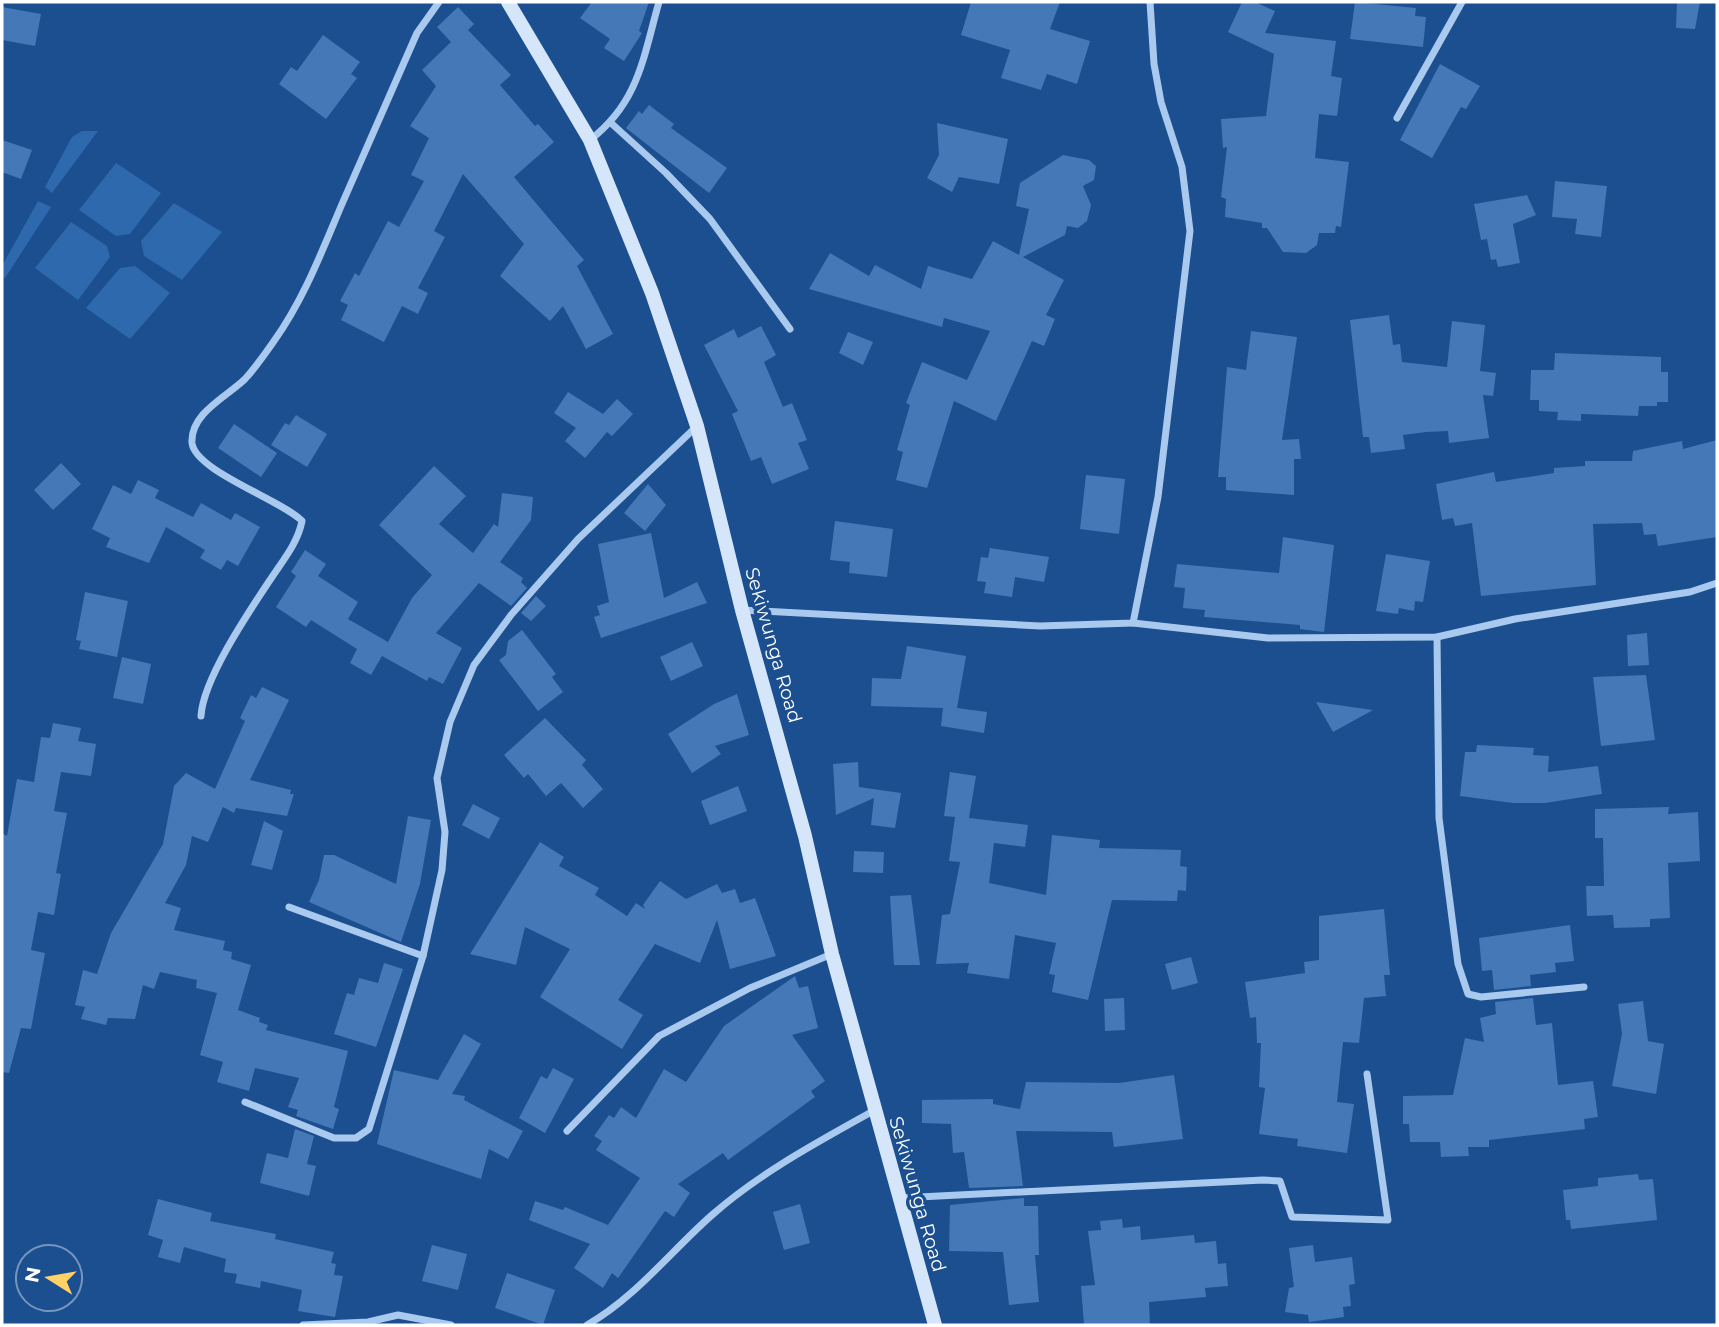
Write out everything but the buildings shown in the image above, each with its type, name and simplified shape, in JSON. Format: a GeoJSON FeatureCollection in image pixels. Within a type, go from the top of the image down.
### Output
{"type":"FeatureCollection","features":[{"type":"Feature","properties":{"kind":"main road","name":"Sekiwunga Road"},"geometry":{"type":"LineString","coordinates":[[508,2],[590,140],[652,293],[697,426],[742,610],[786,761],[832,954],[935,1325]]}},
{"type":"Feature","properties":{"kind":"street"},"geometry":{"type":"LineString","coordinates":[[201,716],[202,697],[256,600],[299,536],[302,521],[292,510],[239,485],[198,455],[192,442],[197,425],[211,407],[244,380],[274,342],[301,298],[416,33],[439,2]]}},
{"type":"Feature","properties":{"kind":"street"},"geometry":{"type":"LineString","coordinates":[[590,140],[611,123],[636,83],[659,2]]}},
{"type":"Feature","properties":{"kind":"street"},"geometry":{"type":"LineString","coordinates":[[1133,622],[1158,497],[1190,231],[1182,167],[1161,102],[1154,64],[1150,2]]}},
{"type":"Feature","properties":{"kind":"street"},"geometry":{"type":"LineString","coordinates":[[1397,118],[1462,2]]}},
{"type":"Feature","properties":{"kind":"street"},"geometry":{"type":"LineString","coordinates":[[611,123],[666,173],[710,219],[790,329]]}},
{"type":"Feature","properties":{"kind":"street"},"geometry":{"type":"LineString","coordinates":[[245,1102],[334,1138],[356,1139],[369,1129],[423,956],[442,870],[445,832],[437,778],[450,722],[474,665],[511,615],[578,540],[697,426]]}},
{"type":"Feature","properties":{"kind":"street"},"geometry":{"type":"LineString","coordinates":[[742,610],[1040,626],[1133,622],[1268,638],[1437,638],[1515,620],[1690,592],[1717,583]]}},
{"type":"Feature","properties":{"kind":"street"},"geometry":{"type":"LineString","coordinates":[[1437,638],[1439,818],[1458,964],[1468,994],[1482,997],[1584,987]]}},
{"type":"Feature","properties":{"kind":"street"},"geometry":{"type":"LineString","coordinates":[[289,907],[423,956]]}},
{"type":"Feature","properties":{"kind":"street"},"geometry":{"type":"LineString","coordinates":[[567,1131],[659,1036],[750,988],[832,954]]}},
{"type":"Feature","properties":{"kind":"street"},"geometry":{"type":"LineString","coordinates":[[899,1198],[1263,1180],[1280,1181],[1292,1217],[1388,1220],[1367,1074]]}},
{"type":"Feature","properties":{"kind":"street"},"geometry":{"type":"LineString","coordinates":[[587,1325],[639,1286],[711,1216],[757,1177],[875,1110]]}},
{"type":"Feature","properties":{"kind":"street"},"geometry":{"type":"LineString","coordinates":[[303,1325],[368,1322],[398,1315],[451,1325]]}},
{"type":"Feature","properties":{"kind":"shaded area"},"geometry":{"type":"Polygon","coordinates":[[[82,131],[98,131],[52,193],[45,187],[72,137],[82,131]]]}},
{"type":"Feature","properties":{"kind":"shaded area"},"geometry":{"type":"Polygon","coordinates":[[[116,163],[161,193],[130,234],[116,236],[79,210],[116,163]]]}},
{"type":"Feature","properties":{"kind":"shaded area"},"geometry":{"type":"Polygon","coordinates":[[[38,201],[51,207],[5,278],[2,276],[2,266],[38,201]]]}},
{"type":"Feature","properties":{"kind":"shaded area"},"geometry":{"type":"Polygon","coordinates":[[[174,203],[222,232],[182,280],[144,256],[141,241],[174,203]]]}},
{"type":"Feature","properties":{"kind":"shaded area"},"geometry":{"type":"Polygon","coordinates":[[[71,222],[107,246],[110,257],[78,300],[35,268],[71,222]]]}},
{"type":"Feature","properties":{"kind":"shaded area"},"geometry":{"type":"Polygon","coordinates":[[[135,266],[170,293],[130,339],[86,308],[120,268],[135,266]]]}}]}
